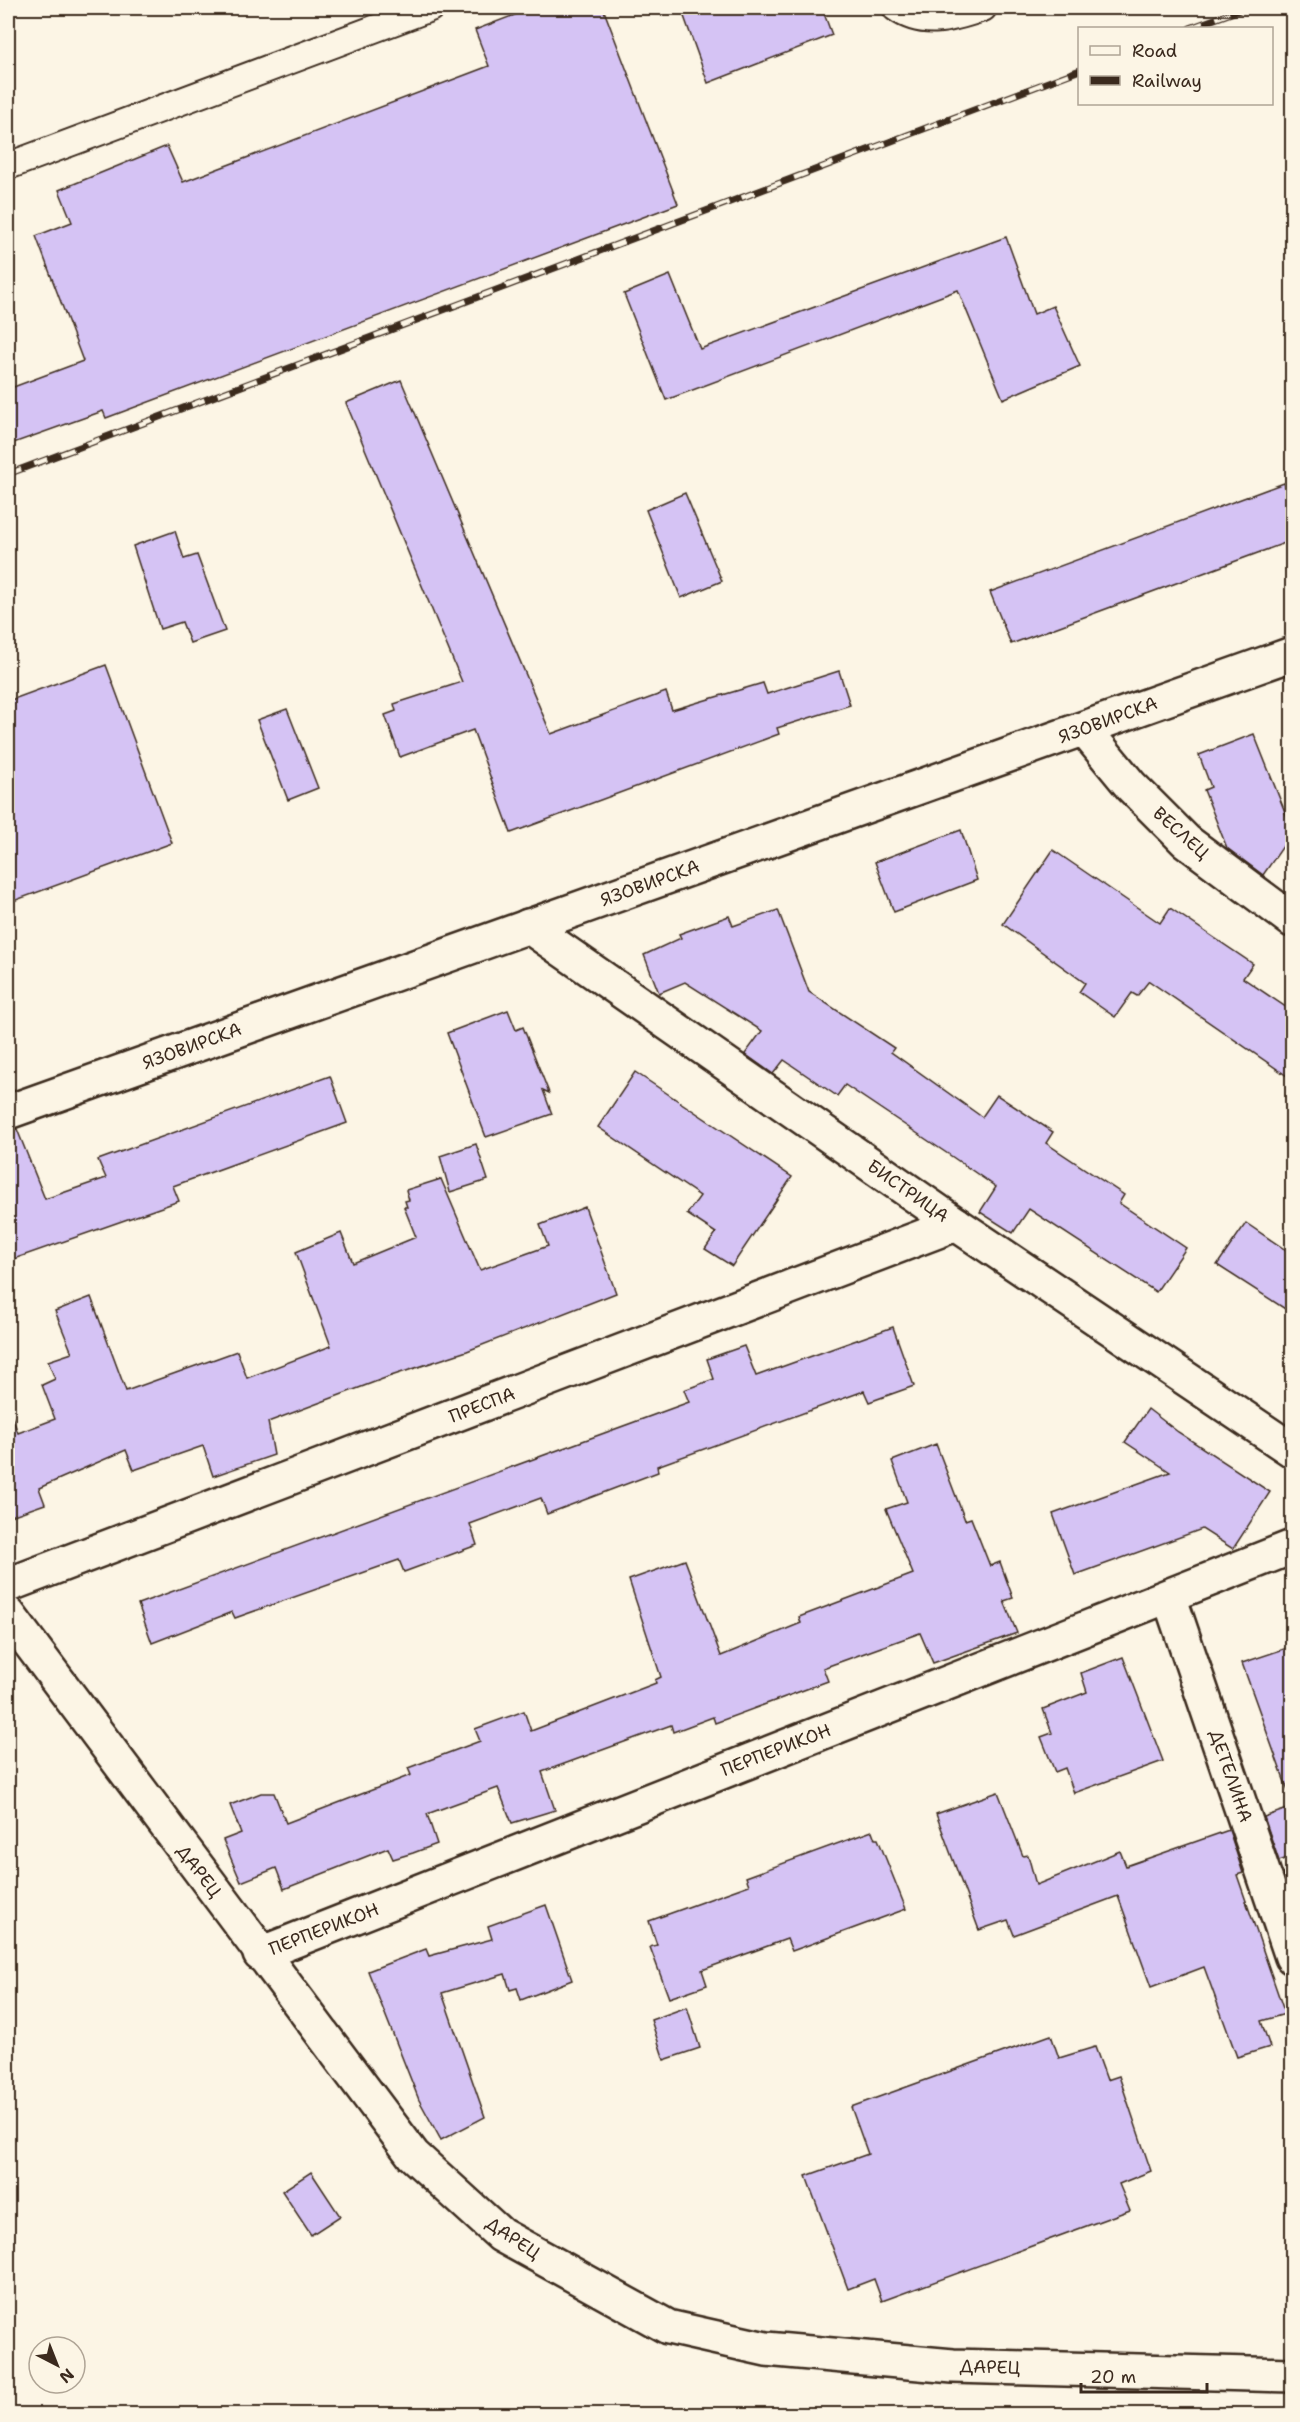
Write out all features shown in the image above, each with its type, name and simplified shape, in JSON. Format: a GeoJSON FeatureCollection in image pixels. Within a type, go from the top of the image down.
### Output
{"type":"FeatureCollection","features":[{"type":"Feature","properties":{"kind":"street","name":"ЯЗОВИРСКА"},"geometry":{"type":"LineString","coordinates":[[8,1112],[1293,654]]}},
{"type":"Feature","properties":{"kind":"street","name":"ВЕСЛЕЦ"},"geometry":{"type":"LineString","coordinates":[[1084,729],[1131,786],[1186,841],[1293,920]]}},
{"type":"Feature","properties":{"kind":"street","name":"БИСТРИЦА"},"geometry":{"type":"LineString","coordinates":[[528,926],[956,1224],[1293,1450]]}},
{"type":"Feature","properties":{"kind":"street","name":"ПРЕСПА"},"geometry":{"type":"LineString","coordinates":[[8,1585],[956,1224]]}},
{"type":"Feature","properties":{"kind":"street","name":"ПЕРПЕРИКОН"},"geometry":{"type":"LineString","coordinates":[[260,1954],[1293,1547]]}},
{"type":"Feature","properties":{"kind":"street","name":"ДЕТЕЛИНА"},"geometry":{"type":"LineString","coordinates":[[1168,1596],[1293,1957]]}},
{"type":"Feature","properties":{"kind":"street","name":"ДАРЕЦ"},"geometry":{"type":"LineString","coordinates":[[8,1614],[260,1954],[413,2155],[501,2235],[668,2327],[766,2349],[953,2366],[1293,2375]]}},
{"type":"Feature","properties":{"kind":"lane"},"geometry":{"type":"LineString","coordinates":[[8,166],[430,8]]}},
{"type":"Feature","properties":{"kind":"lane"},"geometry":{"type":"LineString","coordinates":[[896,8],[921,20],[947,20],[983,8]]}},
{"type":"Feature","properties":{"kind":"building"},"geometry":{"type":"Polygon","coordinates":[[[533,8],[603,8],[678,204],[106,418],[103,411],[8,445],[8,389],[83,361],[36,236],[72,222],[59,190],[167,146],[183,182],[489,66],[475,30],[533,8]]]}},
{"type":"Feature","properties":{"kind":"building"},"geometry":{"type":"Polygon","coordinates":[[[681,8],[822,8],[832,35],[708,83],[681,8]]]}},
{"type":"Feature","properties":{"kind":"building"},"geometry":{"type":"Polygon","coordinates":[[[1006,237],[1034,314],[1053,306],[1080,366],[1003,399],[958,290],[666,400],[624,294],[670,275],[700,349],[1006,237]]]}},
{"type":"Feature","properties":{"kind":"building"},"geometry":{"type":"Polygon","coordinates":[[[401,380],[551,734],[666,692],[672,710],[763,683],[767,694],[839,671],[850,705],[777,728],[779,734],[511,833],[473,730],[400,757],[385,715],[396,711],[394,704],[462,682],[346,403],[401,380]]]}},
{"type":"Feature","properties":{"kind":"building"},"geometry":{"type":"Polygon","coordinates":[[[1284,483],[1293,505],[1293,540],[1011,644],[990,592],[1284,483]]]}},
{"type":"Feature","properties":{"kind":"building"},"geometry":{"type":"Polygon","coordinates":[[[685,493],[722,581],[681,598],[646,510],[685,493]]]}},
{"type":"Feature","properties":{"kind":"building"},"geometry":{"type":"Polygon","coordinates":[[[175,531],[184,559],[197,555],[225,631],[190,643],[182,622],[160,629],[133,546],[175,531]]]}},
{"type":"Feature","properties":{"kind":"building"},"geometry":{"type":"Polygon","coordinates":[[[106,665],[172,843],[8,903],[8,701],[106,665]]]}},
{"type":"Feature","properties":{"kind":"building"},"geometry":{"type":"Polygon","coordinates":[[[287,709],[318,788],[288,800],[257,720],[287,709]]]}},
{"type":"Feature","properties":{"kind":"building"},"geometry":{"type":"Polygon","coordinates":[[[1254,734],[1293,832],[1263,875],[1227,848],[1204,790],[1211,787],[1199,755],[1254,734]]]}},
{"type":"Feature","properties":{"kind":"building"},"geometry":{"type":"Polygon","coordinates":[[[961,830],[977,880],[894,912],[875,862],[961,830]]]}},
{"type":"Feature","properties":{"kind":"building"},"geometry":{"type":"Polygon","coordinates":[[[1053,850],[1160,923],[1170,908],[1253,964],[1243,978],[1293,1012],[1293,1080],[1149,981],[1137,996],[1132,993],[1115,1017],[1079,992],[1085,983],[1003,924],[1053,850]]]}},
{"type":"Feature","properties":{"kind":"building"},"geometry":{"type":"Polygon","coordinates":[[[778,910],[809,992],[894,1048],[891,1052],[982,1117],[997,1095],[1053,1132],[1046,1143],[1124,1195],[1119,1203],[1186,1248],[1156,1292],[1029,1209],[1013,1233],[980,1212],[996,1187],[954,1158],[845,1085],[837,1096],[784,1060],[773,1074],[745,1054],[762,1031],[685,982],[659,993],[644,955],[681,938],[679,934],[729,916],[733,926],[778,910]]]}},
{"type":"Feature","properties":{"kind":"building"},"geometry":{"type":"Polygon","coordinates":[[[508,1010],[516,1030],[523,1027],[549,1093],[543,1090],[552,1114],[486,1137],[447,1033],[508,1010]]]}},
{"type":"Feature","properties":{"kind":"building"},"geometry":{"type":"Polygon","coordinates":[[[635,1072],[792,1177],[732,1266],[705,1249],[716,1233],[687,1214],[700,1196],[598,1127],[635,1072]]]}},
{"type":"Feature","properties":{"kind":"building"},"geometry":{"type":"Polygon","coordinates":[[[330,1076],[347,1123],[173,1186],[179,1201],[8,1261],[8,1130],[17,1129],[45,1199],[106,1178],[98,1160],[330,1076]]]}},
{"type":"Feature","properties":{"kind":"building"},"geometry":{"type":"Polygon","coordinates":[[[476,1144],[488,1180],[450,1192],[440,1156],[476,1144]]]}},
{"type":"Feature","properties":{"kind":"building"},"geometry":{"type":"Polygon","coordinates":[[[441,1179],[480,1270],[548,1246],[540,1225],[585,1207],[616,1293],[467,1351],[388,1377],[268,1422],[274,1455],[213,1476],[203,1446],[134,1470],[126,1450],[39,1488],[45,1504],[8,1517],[8,1415],[11,1414],[18,1433],[55,1419],[42,1385],[55,1379],[48,1361],[72,1353],[55,1311],[91,1297],[126,1391],[237,1351],[247,1378],[331,1346],[296,1252],[341,1233],[353,1263],[416,1237],[404,1207],[407,1207],[405,1201],[409,1200],[406,1190],[441,1179]]]}},
{"type":"Feature","properties":{"kind":"building"},"geometry":{"type":"Polygon","coordinates":[[[1246,1223],[1293,1255],[1293,1314],[1217,1265],[1246,1223]]]}},
{"type":"Feature","properties":{"kind":"building"},"geometry":{"type":"Polygon","coordinates":[[[893,1327],[914,1386],[869,1402],[864,1391],[657,1466],[658,1472],[547,1514],[541,1498],[470,1524],[477,1545],[404,1572],[399,1560],[235,1618],[232,1612],[152,1643],[138,1604],[689,1402],[684,1390],[714,1379],[707,1359],[744,1346],[756,1376],[893,1327]]]}},
{"type":"Feature","properties":{"kind":"building"},"geometry":{"type":"Polygon","coordinates":[[[1148,1409],[1178,1432],[1270,1492],[1233,1549],[1202,1529],[1075,1575],[1053,1514],[1170,1472],[1125,1442],[1148,1409]]]}},
{"type":"Feature","properties":{"kind":"building"},"geometry":{"type":"Polygon","coordinates":[[[936,1444],[965,1520],[971,1518],[990,1566],[1000,1562],[1013,1598],[1004,1601],[1017,1633],[933,1663],[920,1633],[823,1668],[828,1681],[715,1723],[713,1717],[673,1732],[671,1725],[542,1772],[555,1810],[512,1823],[498,1788],[427,1814],[437,1844],[413,1853],[393,1859],[388,1848],[284,1889],[276,1868],[241,1882],[223,1840],[241,1833],[230,1805],[261,1793],[274,1793],[286,1823],[411,1775],[408,1768],[480,1741],[475,1729],[524,1711],[531,1731],[656,1683],[655,1680],[661,1677],[629,1580],[685,1560],[721,1656],[801,1623],[799,1617],[913,1574],[886,1509],[907,1502],[892,1461],[936,1444]]]}},
{"type":"Feature","properties":{"kind":"building"},"geometry":{"type":"Polygon","coordinates":[[[1293,1646],[1293,1790],[1288,1791],[1242,1663],[1293,1646]]]}},
{"type":"Feature","properties":{"kind":"building"},"geometry":{"type":"Polygon","coordinates":[[[1123,1657],[1163,1761],[1074,1793],[1065,1768],[1055,1772],[1041,1737],[1052,1733],[1043,1709],[1087,1692],[1081,1673],[1123,1657]]]}},
{"type":"Feature","properties":{"kind":"building"},"geometry":{"type":"Polygon","coordinates":[[[998,1792],[1023,1856],[1028,1855],[1036,1885],[1120,1851],[1126,1866],[1229,1830],[1243,1873],[1237,1875],[1285,2014],[1261,2021],[1270,2047],[1237,2057],[1204,1967],[1151,1987],[1118,1896],[1014,1935],[1008,1920],[979,1930],[936,1814],[998,1792]]]}},
{"type":"Feature","properties":{"kind":"building"},"geometry":{"type":"Polygon","coordinates":[[[1293,1807],[1293,1856],[1279,1861],[1264,1817],[1293,1807]]]}},
{"type":"Feature","properties":{"kind":"building"},"geometry":{"type":"Polygon","coordinates":[[[872,1831],[875,1839],[878,1839],[906,1909],[792,1951],[787,1939],[702,1970],[707,1985],[669,1998],[650,1947],[657,1945],[649,1921],[749,1885],[746,1877],[872,1831]]]}},
{"type":"Feature","properties":{"kind":"building"},"geometry":{"type":"Polygon","coordinates":[[[546,1905],[572,1980],[521,2000],[517,1988],[510,1990],[505,1974],[442,1993],[485,2117],[441,2140],[419,2100],[368,1971],[426,1949],[429,1956],[492,1939],[488,1926],[546,1905]]]}},
{"type":"Feature","properties":{"kind":"building"},"geometry":{"type":"Polygon","coordinates":[[[687,2007],[700,2048],[664,2060],[651,2020],[687,2007]]]}},
{"type":"Feature","properties":{"kind":"building"},"geometry":{"type":"Polygon","coordinates":[[[1051,2035],[1059,2058],[1095,2047],[1107,2080],[1119,2076],[1151,2171],[1119,2184],[1130,2210],[882,2301],[874,2279],[848,2289],[806,2176],[868,2154],[851,2107],[1051,2035]]]}},
{"type":"Feature","properties":{"kind":"building"},"geometry":{"type":"Polygon","coordinates":[[[311,2172],[340,2216],[311,2235],[282,2191],[311,2172]]]}},
{"type":"Feature","properties":{"kind":"railway"},"geometry":{"type":"LineString","coordinates":[[1193,27],[1245,8]]}},
{"type":"Feature","properties":{"kind":"railway"},"geometry":{"type":"LineString","coordinates":[[8,474],[1078,71]]}}]}
